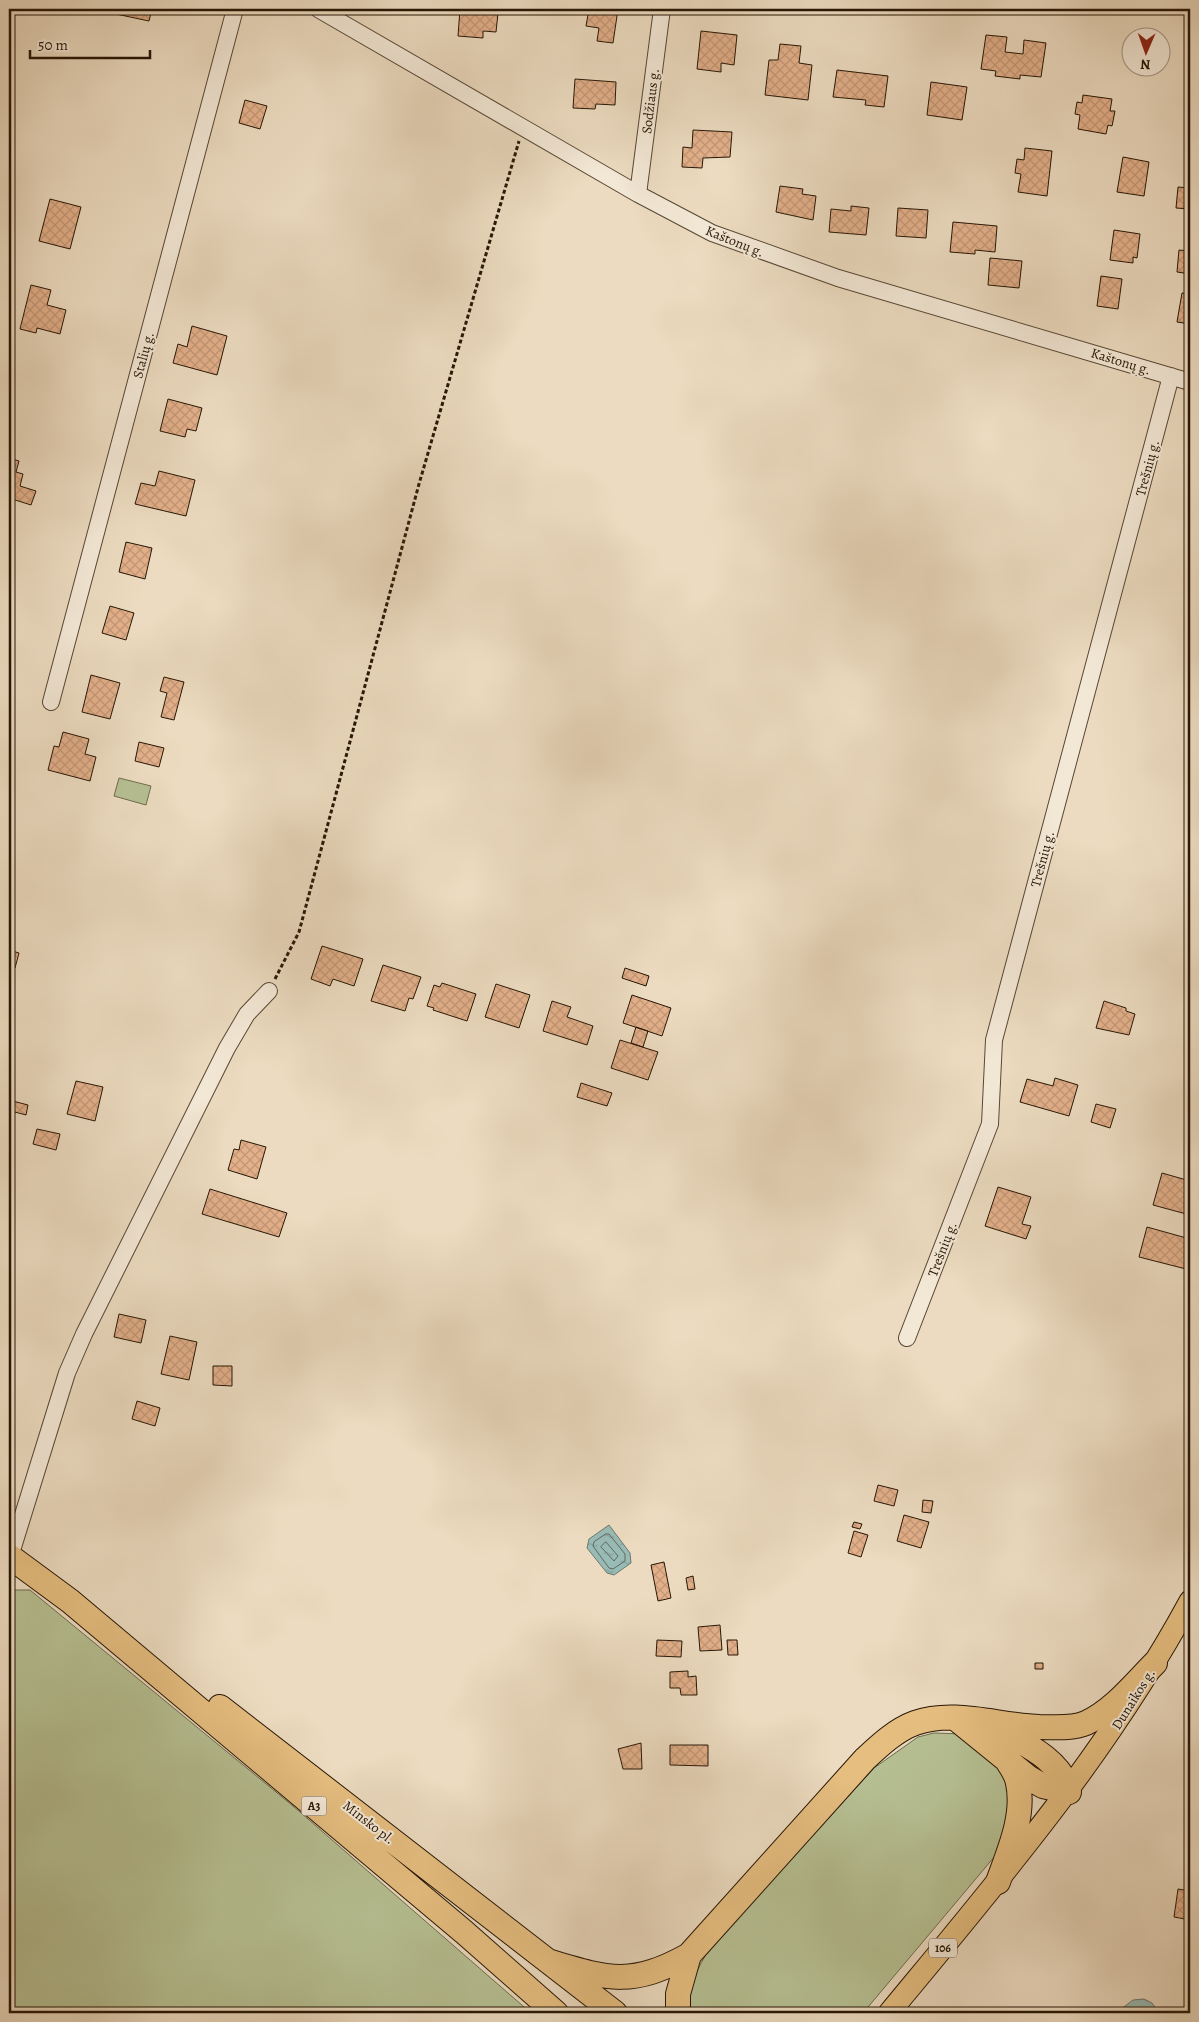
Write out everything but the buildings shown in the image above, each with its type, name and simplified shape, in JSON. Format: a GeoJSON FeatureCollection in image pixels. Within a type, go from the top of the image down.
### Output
{"type":"FeatureCollection","features":[{"type":"Feature","properties":{"kind":"highway","name":"Minsko pl."},"geometry":{"type":"LineString","coordinates":[[9,1558],[158,1659],[615,2013]]}},
{"type":"Feature","properties":{"kind":"highway","name":"Minsko pl."},"geometry":{"type":"LineString","coordinates":[[70,1601],[464,1932],[556,2013]]}},
{"type":"Feature","properties":{"kind":"highway"},"geometry":{"type":"LineString","coordinates":[[551,1962],[592,1975],[617,1978],[641,1976],[663,1969],[688,1955],[865,1758],[883,1742],[914,1723],[943,1717],[1061,1728],[1084,1724],[1103,1714],[1155,1663]]}},
{"type":"Feature","properties":{"kind":"highway"},"geometry":{"type":"LineString","coordinates":[[955,1718],[1042,1786],[1069,1792],[1066,1781],[1050,1762],[982,1720]]}},
{"type":"Feature","properties":{"kind":"highway"},"geometry":{"type":"LineString","coordinates":[[998,1882],[1013,1837],[1020,1800],[1018,1781],[1008,1760]]}},
{"type":"Feature","properties":{"kind":"highway"},"geometry":{"type":"LineString","coordinates":[[678,2013],[678,1994],[688,1955]]}},
{"type":"Feature","properties":{"kind":"main road","name":"Dunaikos g."},"geometry":{"type":"LineString","coordinates":[[1069,1792],[1119,1722],[1190,1601]]}},
{"type":"Feature","properties":{"kind":"main road","name":"106"},"geometry":{"type":"LineString","coordinates":[[889,2013],[998,1882],[1069,1792]]}},
{"type":"Feature","properties":{"kind":"street","name":"Stalių g."},"geometry":{"type":"LineString","coordinates":[[51,702],[235,9]]}},
{"type":"Feature","properties":{"kind":"street","name":"Kaštonų g."},"geometry":{"type":"LineString","coordinates":[[318,9],[638,194],[712,233],[812,270],[1190,382]]}},
{"type":"Feature","properties":{"kind":"street","name":"Sodžiaus g."},"geometry":{"type":"LineString","coordinates":[[638,194],[662,9]]}},
{"type":"Feature","properties":{"kind":"street","name":"Trešnių g."},"geometry":{"type":"LineString","coordinates":[[908,1338],[990,1124],[994,1040],[1172,376]]}},
{"type":"Feature","properties":{"kind":"street"},"geometry":{"type":"LineString","coordinates":[[9,1558],[67,1373],[84,1334],[227,1048],[247,1014],[269,991]]}},
{"type":"Feature","properties":{"kind":"path"},"geometry":{"type":"LineString","coordinates":[[269,991],[299,932],[420,484],[523,128]]}},
{"type":"Feature","properties":{"kind":"green space"},"geometry":{"type":"Polygon","coordinates":[[[119,778],[151,786],[146,805],[114,796],[119,778]]]}},
{"type":"Feature","properties":{"kind":"green space"},"geometry":{"type":"Polygon","coordinates":[[[13,1590],[30,1590],[293,1806],[531,2013],[9,2013],[9,1593],[13,1590]]]}},
{"type":"Feature","properties":{"kind":"green space"},"geometry":{"type":"Polygon","coordinates":[[[934,1733],[965,1734],[1003,1767],[1013,1815],[995,1856],[863,2013],[686,2013],[689,1996],[700,1964],[710,1949],[874,1768],[918,1737],[934,1733]]]}},
{"type":"Feature","properties":{"kind":"water"},"geometry":{"type":"Polygon","coordinates":[[[609,1525],[630,1553],[631,1563],[614,1575],[607,1573],[587,1548],[589,1539],[609,1525]]]}},
{"type":"Feature","properties":{"kind":"water"},"geometry":{"type":"Polygon","coordinates":[[[1144,1999],[1152,2003],[1159,2013],[1116,2013],[1133,2000],[1144,1999]]]}}]}
